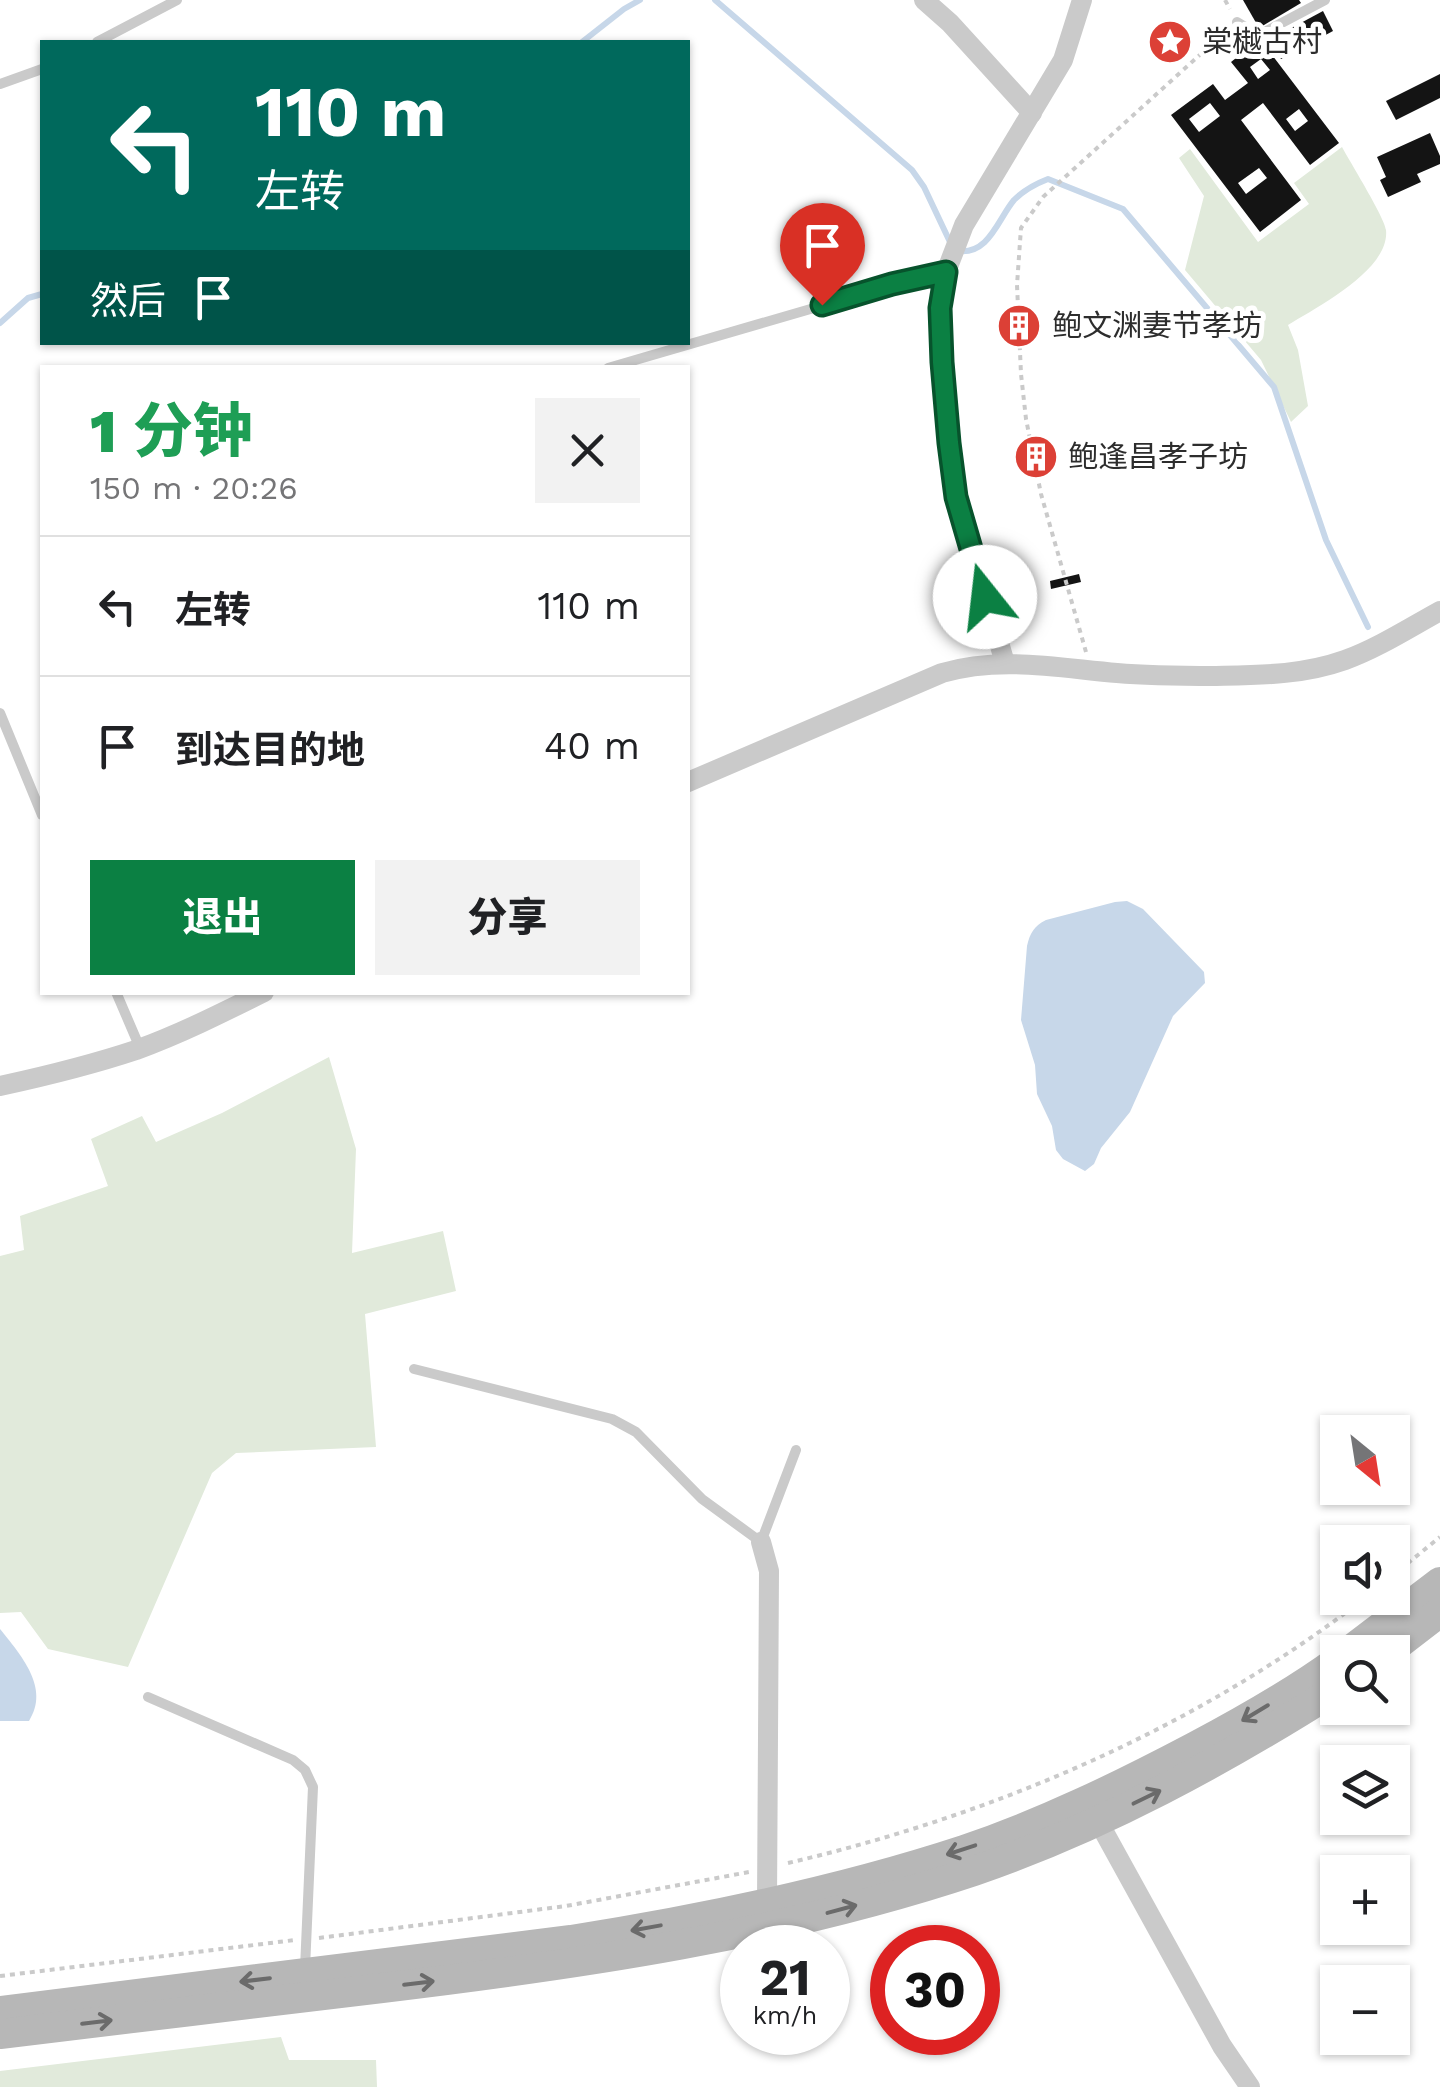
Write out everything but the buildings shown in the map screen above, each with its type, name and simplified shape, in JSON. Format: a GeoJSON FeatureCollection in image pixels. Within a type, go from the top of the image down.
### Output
{"type":"FeatureCollection","features":[{"type":"Feature","properties":{"kind":"main road"},"geometry":{"type":"LineString","coordinates":[[1370,1635],[1440,1582]]}},
{"type":"Feature","properties":{"kind":"main road"},"geometry":{"type":"LineString","coordinates":[[1410,1635],[1440,1612]]}},
{"type":"Feature","properties":{"kind":"main road"},"geometry":{"type":"LineString","coordinates":[[0,2011],[651,1928],[856,1882],[951,1854],[1067,1809],[1222,1732],[1320,1671]]}},
{"type":"Feature","properties":{"kind":"main road"},"geometry":{"type":"LineString","coordinates":[[0,2034],[516,1972],[718,1938],[814,1916],[958,1876],[1026,1851],[1098,1820],[1232,1752],[1320,1699]]}},
{"type":"Feature","properties":{"kind":"street"},"geometry":{"type":"LineString","coordinates":[[924,0],[1032,112]]}},
{"type":"Feature","properties":{"kind":"street"},"geometry":{"type":"LineString","coordinates":[[1005,663],[956,497],[940,308],[946,272],[964,224],[1063,60],[1082,0]]}},
{"type":"Feature","properties":{"kind":"street"},"geometry":{"type":"LineString","coordinates":[[690,781],[942,673],[983,663],[1149,676],[1275,675],[1301,672],[1365,652],[1440,611]]}},
{"type":"Feature","properties":{"kind":"street"},"geometry":{"type":"LineString","coordinates":[[0,1086],[87,1066],[140,1048],[258,995]]}},
{"type":"Feature","properties":{"kind":"street"},"geometry":{"type":"LineString","coordinates":[[761,1542],[768,1572],[767,1903]]}},
{"type":"Feature","properties":{"kind":"street"},"geometry":{"type":"LineString","coordinates":[[1098,1820],[1222,2046],[1250,2087]]}},
{"type":"Feature","properties":{"kind":"lane"},"geometry":{"type":"LineString","coordinates":[[101,40],[177,0]]}},
{"type":"Feature","properties":{"kind":"lane"},"geometry":{"type":"LineString","coordinates":[[1237,22],[1259,35],[1325,0]]}},
{"type":"Feature","properties":{"kind":"lane"},"geometry":{"type":"LineString","coordinates":[[0,84],[40,70]]}},
{"type":"Feature","properties":{"kind":"lane"},"geometry":{"type":"LineString","coordinates":[[690,344],[892,284],[946,272]]}},
{"type":"Feature","properties":{"kind":"lane"},"geometry":{"type":"LineString","coordinates":[[618,365],[686,345]]}},
{"type":"Feature","properties":{"kind":"lane"},"geometry":{"type":"LineString","coordinates":[[0,714],[40,811]]}},
{"type":"Feature","properties":{"kind":"lane"},"geometry":{"type":"LineString","coordinates":[[117,995],[140,1048]]}},
{"type":"Feature","properties":{"kind":"lane"},"geometry":{"type":"LineString","coordinates":[[414,1369],[612,1418],[636,1432],[702,1499],[761,1542],[796,1450]]}},
{"type":"Feature","properties":{"kind":"lane"},"geometry":{"type":"LineString","coordinates":[[148,1697],[293,1760],[309,1775],[313,1787],[305,1974]]}},
{"type":"Feature","properties":{"kind":"path"},"geometry":{"type":"LineString","coordinates":[[1091,671],[1041,494],[1026,419],[1018,330],[1021,228],[1043,197],[1237,22],[1225,0]]}},
{"type":"Feature","properties":{"kind":"path"},"geometry":{"type":"LineString","coordinates":[[1410,1561],[1440,1537]]}},
{"type":"Feature","properties":{"kind":"path"},"geometry":{"type":"LineString","coordinates":[[0,1976],[644,1894],[879,1840],[956,1816],[1053,1778],[1149,1732],[1341,1615]]}},
{"type":"Feature","properties":{"kind":"green space"},"geometry":{"type":"Polygon","coordinates":[[[1342,147],[1384,224],[1384,245],[1376,259],[1349,286],[1288,325],[1298,350],[1308,406],[1291,422],[1261,360],[1185,270],[1204,196],[1179,158],[1190,149],[1258,242],[1309,204],[1294,183],[1342,147]]]}},
{"type":"Feature","properties":{"kind":"green space"},"geometry":{"type":"Polygon","coordinates":[[[329,1057],[356,1149],[352,1253],[443,1231],[456,1291],[365,1314],[376,1447],[236,1453],[212,1473],[128,1667],[48,1649],[21,1612],[0,1613],[0,1256],[24,1250],[20,1216],[108,1186],[91,1139],[142,1116],[156,1142],[222,1113],[329,1057]]]}},
{"type":"Feature","properties":{"kind":"green space"},"geometry":{"type":"Polygon","coordinates":[[[281,2037],[289,2060],[376,2060],[377,2087],[0,2087],[0,2071],[281,2037]]]}},
{"type":"Feature","properties":{"kind":"water"},"geometry":{"type":"Polygon","coordinates":[[[1127,901],[1143,909],[1204,972],[1205,983],[1173,1016],[1130,1112],[1085,1171],[1063,1159],[1056,1150],[1052,1126],[1037,1094],[1035,1065],[1021,1020],[1027,946],[1033,930],[1046,920],[1127,901]]]}},
{"type":"Feature","properties":{"kind":"water"},"geometry":{"type":"Polygon","coordinates":[[[0,1629],[24,1660],[35,1684],[35,1709],[29,1721],[0,1721],[0,1629]]]}},
{"type":"Feature","properties":{"kind":"waterway"},"geometry":{"type":"LineString","coordinates":[[585,40],[640,0]]}},
{"type":"Feature","properties":{"kind":"waterway"},"geometry":{"type":"LineString","coordinates":[[715,0],[912,170],[950,242]]}},
{"type":"Feature","properties":{"kind":"waterway"},"geometry":{"type":"LineString","coordinates":[[958,251],[969,251],[985,242],[1014,200],[1048,179],[1123,209],[1274,387],[1326,540],[1368,627]]}},
{"type":"Feature","properties":{"kind":"waterway"},"geometry":{"type":"LineString","coordinates":[[0,323],[28,298],[40,295]]}},
{"type":"Feature","properties":{"kind":"place","name":"棠樾古村"},"geometry":{"type":"Point","coordinates":[1170,42]}},
{"type":"Feature","properties":{"kind":"place","name":"鲍文渊妻节孝坊"},"geometry":{"type":"Point","coordinates":[1019,326]}},
{"type":"Feature","properties":{"kind":"place","name":"鲍逢昌孝子坊"},"geometry":{"type":"Point","coordinates":[1036,457]}},
{"type":"Feature","properties":{"kind":"route"},"geometry":{"type":"LineString","coordinates":[[822,305],[946,272],[940,308],[949,443],[956,497],[985,597]]}}]}
